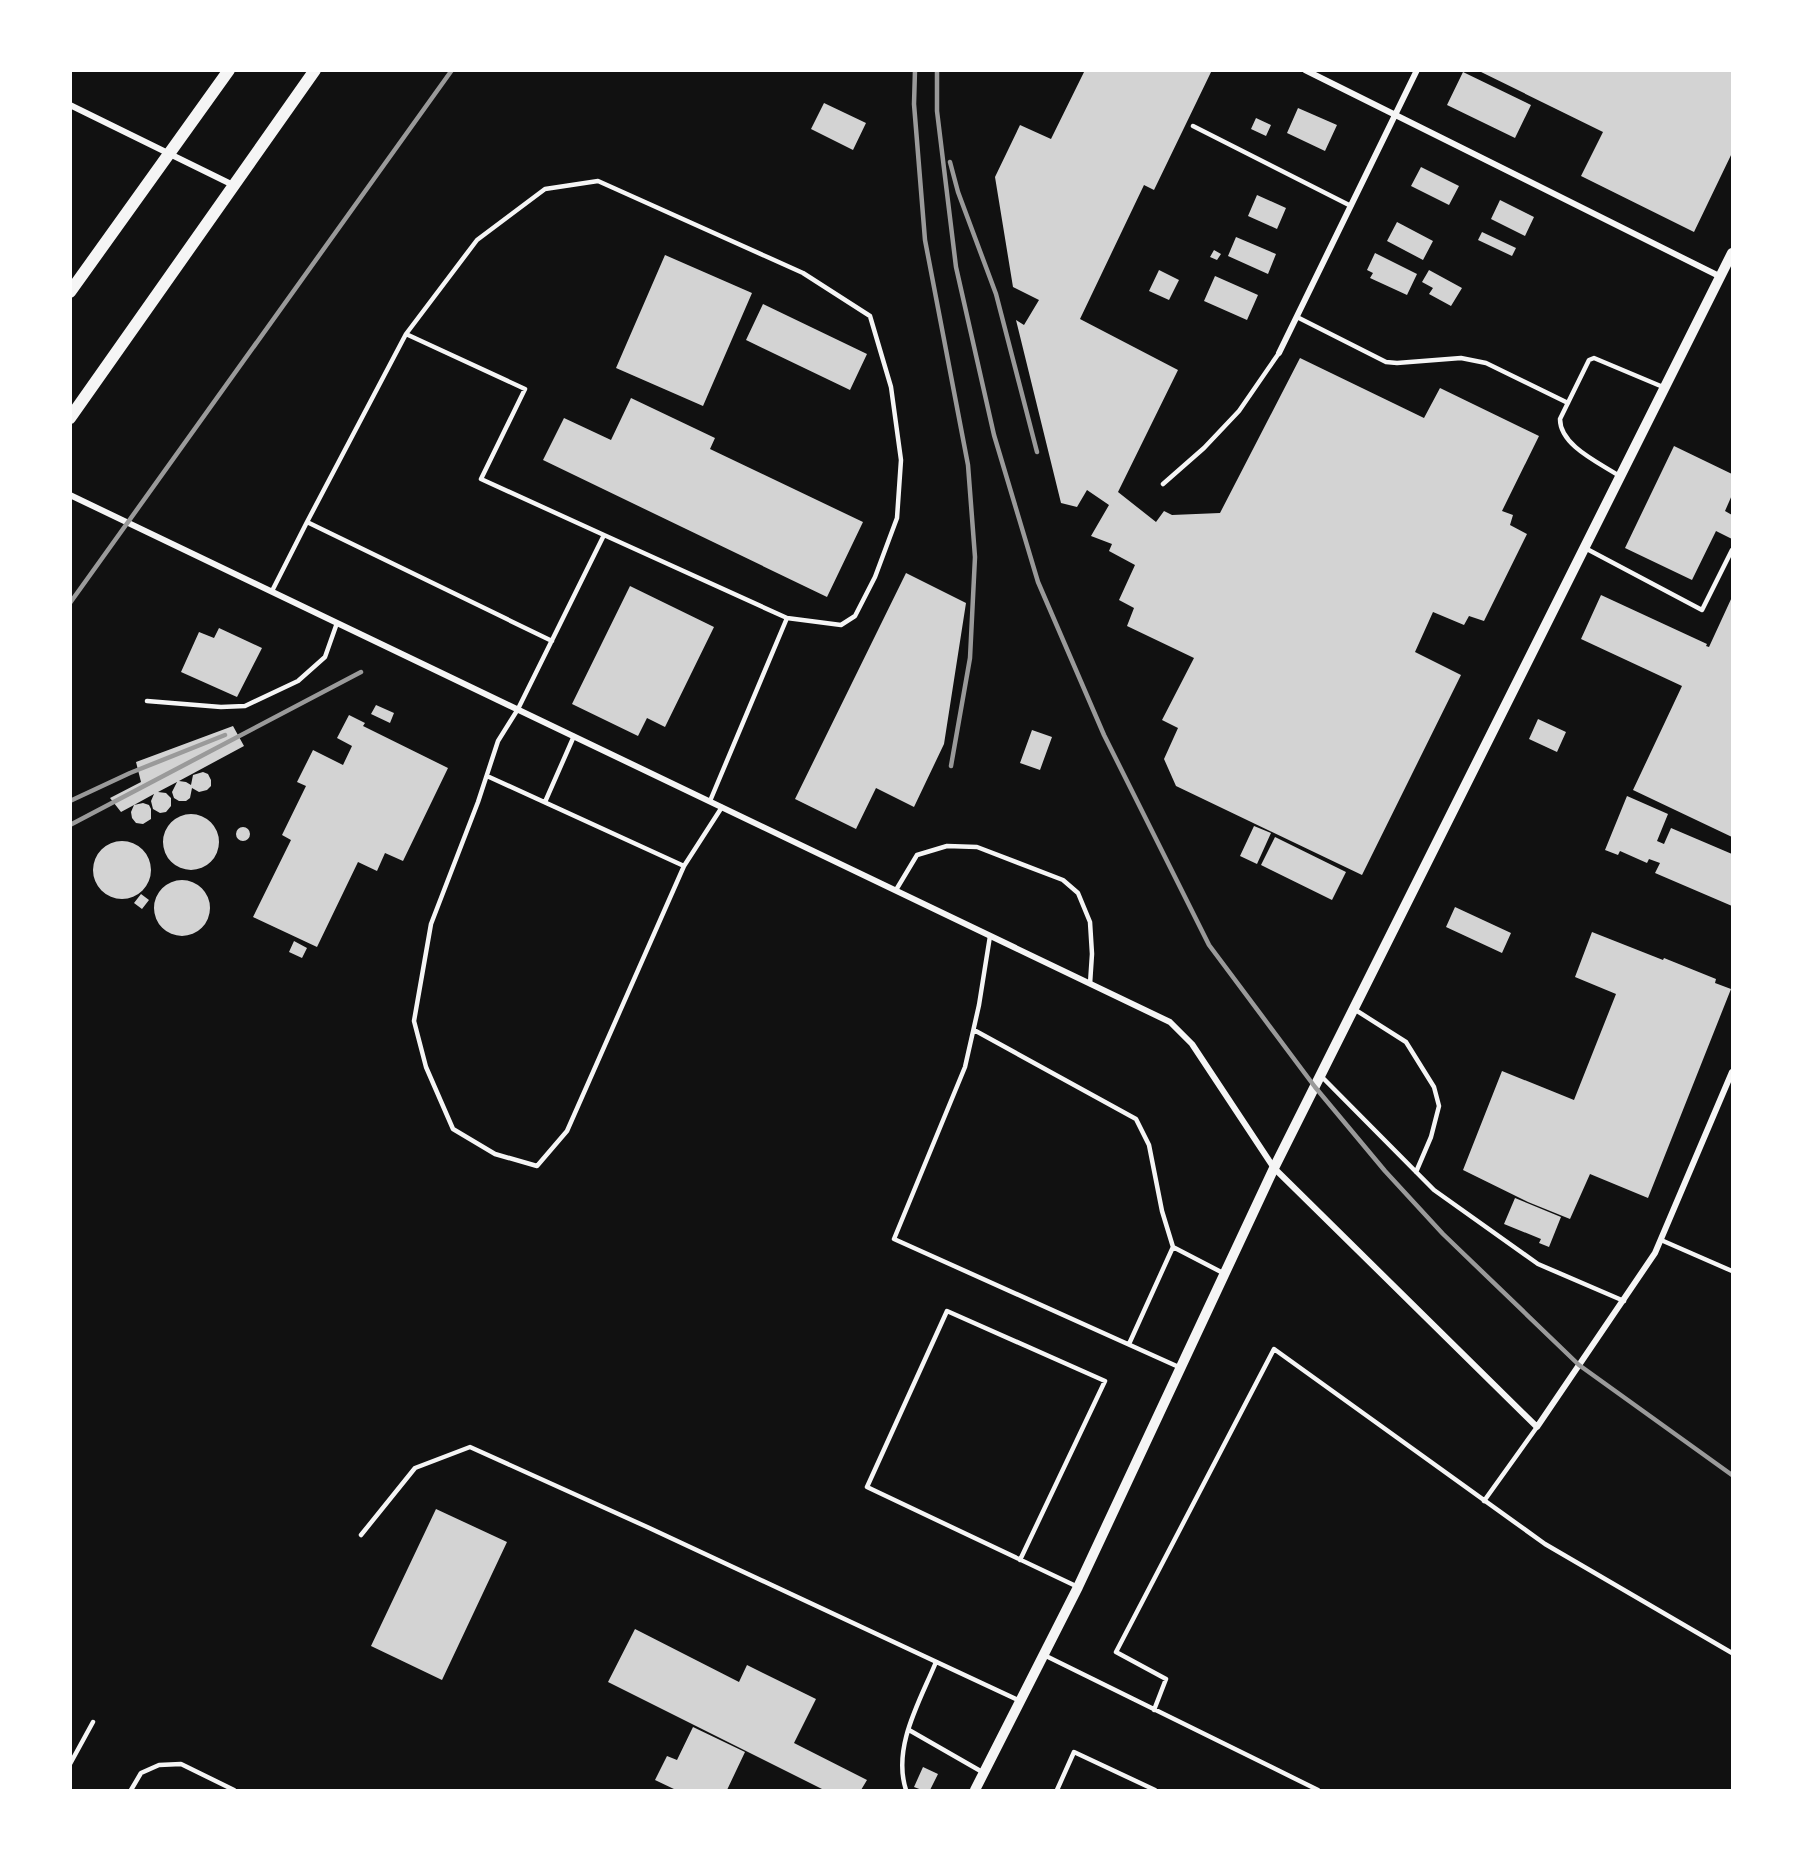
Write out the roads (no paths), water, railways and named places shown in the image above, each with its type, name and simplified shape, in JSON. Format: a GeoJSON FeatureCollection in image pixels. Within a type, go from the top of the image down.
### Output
{"type":"FeatureCollection","features":[{"type":"Feature","properties":{"kind":"main road"},"geometry":{"type":"LineString","coordinates":[[70,292],[229,70]]}},
{"type":"Feature","properties":{"kind":"main road"},"geometry":{"type":"LineString","coordinates":[[70,418],[315,70]]}},
{"type":"Feature","properties":{"kind":"street"},"geometry":{"type":"LineString","coordinates":[[1305,70],[1721,277]]}},
{"type":"Feature","properties":{"kind":"street"},"geometry":{"type":"LineString","coordinates":[[1279,353],[1417,70]]}},
{"type":"Feature","properties":{"kind":"street"},"geometry":{"type":"LineString","coordinates":[[70,105],[233,185]]}},
{"type":"Feature","properties":{"kind":"street"},"geometry":{"type":"LineString","coordinates":[[975,1791],[1078,1587],[1274,1168],[1732,253]]}},
{"type":"Feature","properties":{"kind":"street"},"geometry":{"type":"LineString","coordinates":[[70,495],[1170,1022],[1192,1044],[1274,1168],[1537,1427],[1655,1253],[1732,1072]]}},
{"type":"Feature","properties":{"kind":"lane"},"geometry":{"type":"LineString","coordinates":[[1193,126],[1351,206]]}},
{"type":"Feature","properties":{"kind":"lane"},"geometry":{"type":"LineString","coordinates":[[272,591],[406,334],[477,240],[545,189],[598,181],[803,273],[870,316],[891,387],[901,460],[897,518],[875,577],[855,616],[841,625],[787,618],[481,479],[525,389],[406,334]]}},
{"type":"Feature","properties":{"kind":"lane"},"geometry":{"type":"LineString","coordinates":[[1297,317],[1386,362],[1461,358],[1485,363],[1568,403]]}},
{"type":"Feature","properties":{"kind":"lane"},"geometry":{"type":"LineString","coordinates":[[1163,484],[1204,448],[1239,411],[1279,353]]}},
{"type":"Feature","properties":{"kind":"lane"},"geometry":{"type":"LineString","coordinates":[[1621,477],[1570,443],[1560,428],[1560,419],[1589,360],[1594,358],[1665,388]]}},
{"type":"Feature","properties":{"kind":"lane"},"geometry":{"type":"LineString","coordinates":[[307,522],[552,640]]}},
{"type":"Feature","properties":{"kind":"lane"},"geometry":{"type":"LineString","coordinates":[[604,536],[518,709],[498,741],[431,924],[414,1021],[426,1067],[453,1129],[495,1154],[537,1166],[567,1131],[684,866],[722,807]]}},
{"type":"Feature","properties":{"kind":"lane"},"geometry":{"type":"LineString","coordinates":[[1585,548],[1702,610],[1732,550]]}},
{"type":"Feature","properties":{"kind":"lane"},"geometry":{"type":"LineString","coordinates":[[710,801],[787,618]]}},
{"type":"Feature","properties":{"kind":"lane"},"geometry":{"type":"LineString","coordinates":[[147,701],[221,707],[245,706],[298,681],[325,657],[338,622]]}},
{"type":"Feature","properties":{"kind":"lane"},"geometry":{"type":"LineString","coordinates":[[545,802],[574,736]]}},
{"type":"Feature","properties":{"kind":"lane"},"geometry":{"type":"LineString","coordinates":[[487,776],[684,866]]}},
{"type":"Feature","properties":{"kind":"lane"},"geometry":{"type":"LineString","coordinates":[[896,890],[917,855],[947,846],[977,847],[1063,880],[1078,893],[1090,922],[1092,954],[1090,984]]}},
{"type":"Feature","properties":{"kind":"lane"},"geometry":{"type":"LineString","coordinates":[[990,936],[974,1030],[965,1067],[894,1239],[1181,1368]]}},
{"type":"Feature","properties":{"kind":"lane"},"geometry":{"type":"LineString","coordinates":[[1354,1009],[1406,1042],[1434,1087],[1438,1106],[1431,1137],[1416,1172]]}},
{"type":"Feature","properties":{"kind":"lane"},"geometry":{"type":"LineString","coordinates":[[974,1030],[1136,1119],[1149,1145],[1162,1211],[1173,1247],[1129,1344]]}},
{"type":"Feature","properties":{"kind":"lane"},"geometry":{"type":"LineString","coordinates":[[1321,1076],[1434,1190],[1538,1264],[1624,1300]]}},
{"type":"Feature","properties":{"kind":"lane"},"geometry":{"type":"LineString","coordinates":[[1661,1240],[1732,1271]]}},
{"type":"Feature","properties":{"kind":"lane"},"geometry":{"type":"LineString","coordinates":[[1173,1247],[1225,1274]]}},
{"type":"Feature","properties":{"kind":"lane"},"geometry":{"type":"LineString","coordinates":[[1020,1560],[1105,1381],[947,1311],[867,1487],[1020,1560],[1078,1587]]}},
{"type":"Feature","properties":{"kind":"lane"},"geometry":{"type":"LineString","coordinates":[[1154,1710],[1167,1678],[1116,1652],[1274,1349],[1545,1544],[1732,1653]]}},
{"type":"Feature","properties":{"kind":"lane"},"geometry":{"type":"LineString","coordinates":[[1484,1501],[1537,1427]]}},
{"type":"Feature","properties":{"kind":"lane"},"geometry":{"type":"LineString","coordinates":[[361,1535],[415,1468],[470,1447],[1021,1701]]}},
{"type":"Feature","properties":{"kind":"lane"},"geometry":{"type":"LineString","coordinates":[[1044,1655],[1318,1791]]}},
{"type":"Feature","properties":{"kind":"lane"},"geometry":{"type":"LineString","coordinates":[[906,1791],[902,1770],[905,1739],[936,1662]]}},
{"type":"Feature","properties":{"kind":"lane"},"geometry":{"type":"LineString","coordinates":[[70,1764],[93,1722]]}},
{"type":"Feature","properties":{"kind":"lane"},"geometry":{"type":"LineString","coordinates":[[909,1730],[984,1773]]}},
{"type":"Feature","properties":{"kind":"lane"},"geometry":{"type":"LineString","coordinates":[[1057,1791],[1074,1752],[1155,1791]]}},
{"type":"Feature","properties":{"kind":"lane"},"geometry":{"type":"LineString","coordinates":[[131,1791],[141,1773],[159,1765],[182,1764],[234,1791]]}},
{"type":"Feature","properties":{"kind":"railway"},"geometry":{"type":"LineString","coordinates":[[70,603],[452,70]]}},
{"type":"Feature","properties":{"kind":"railway"},"geometry":{"type":"LineString","coordinates":[[915,70],[914,104],[925,240],[968,465],[975,557],[970,658],[951,766]]}},
{"type":"Feature","properties":{"kind":"railway"},"geometry":{"type":"LineString","coordinates":[[937,70],[937,111],[956,267],[994,435],[1038,582],[1104,735],[1209,945],[1315,1087],[1385,1171],[1443,1234],[1579,1365],[1732,1475]]}},
{"type":"Feature","properties":{"kind":"railway"},"geometry":{"type":"LineString","coordinates":[[950,162],[958,192],[996,294],[1037,452]]}},
{"type":"Feature","properties":{"kind":"railway"},"geometry":{"type":"LineString","coordinates":[[70,825],[361,672]]}},
{"type":"Feature","properties":{"kind":"railway"},"geometry":{"type":"LineString","coordinates":[[70,801],[130,773],[225,735]]}}]}
